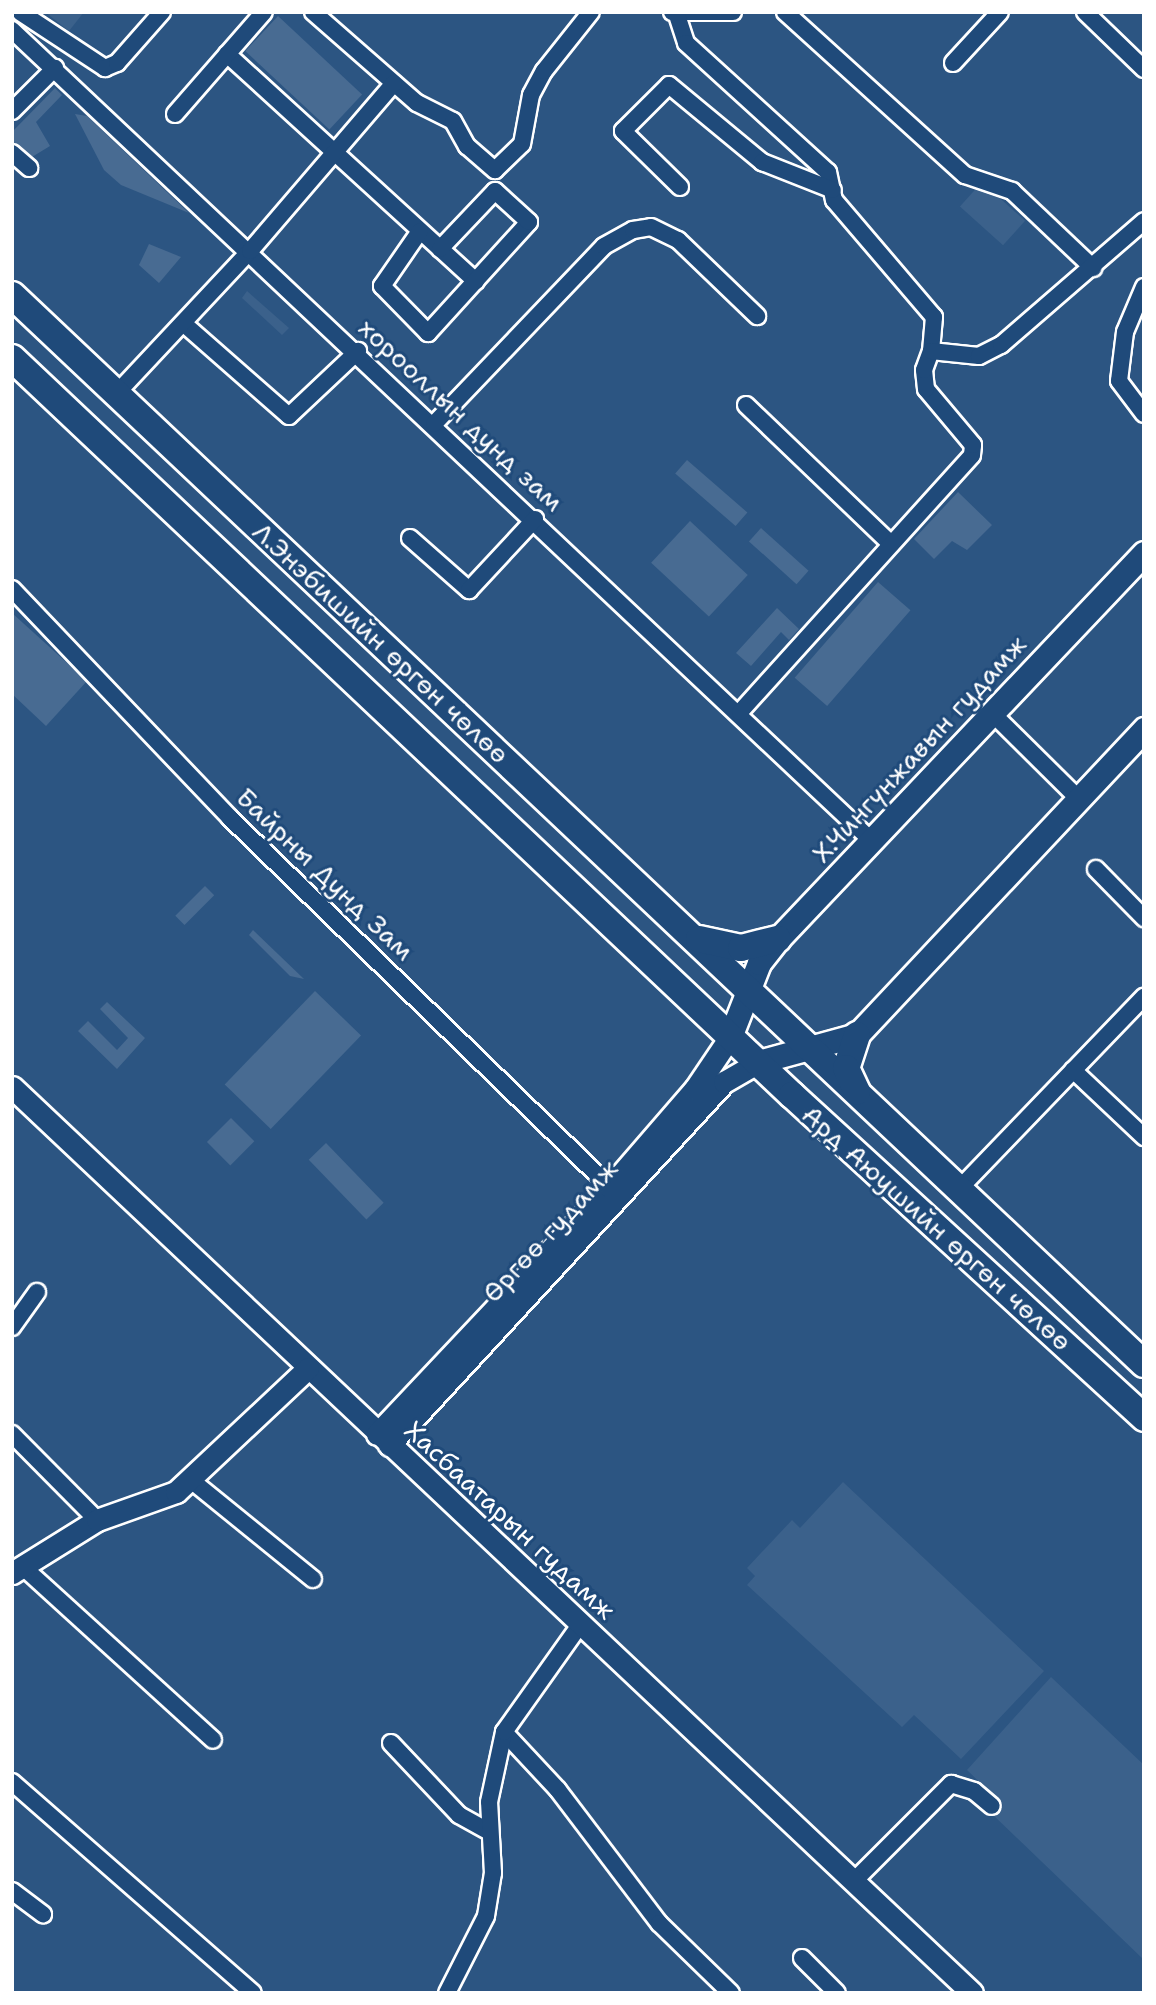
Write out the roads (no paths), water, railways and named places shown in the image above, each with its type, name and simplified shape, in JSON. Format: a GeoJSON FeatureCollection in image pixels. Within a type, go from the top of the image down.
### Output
{"type":"FeatureCollection","features":[{"type":"Feature","properties":{"kind":"main road","name":"Л.Энэбишийн өргөн чөлөө"},"geometry":{"type":"LineString","coordinates":[[12,295],[698,939],[747,993]]}},
{"type":"Feature","properties":{"kind":"main road","name":"Л.Энэбишийн өргөн чөлөө"},"geometry":{"type":"LineString","coordinates":[[12,358],[325,651],[730,1037]]}},
{"type":"Feature","properties":{"kind":"main road","name":"Х.Чингүнжавын гудамж"},"geometry":{"type":"LineString","coordinates":[[730,1037],[747,993],[778,939],[1144,553]]}},
{"type":"Feature","properties":{"kind":"main road"},"geometry":{"type":"LineString","coordinates":[[325,651],[354,647],[360,624]]}},
{"type":"Feature","properties":{"kind":"main road"},"geometry":{"type":"LineString","coordinates":[[859,1097],[846,1068],[856,1035],[1144,729]]}},
{"type":"Feature","properties":{"kind":"main road"},"geometry":{"type":"LineString","coordinates":[[698,939],[741,948],[778,939]]}},
{"type":"Feature","properties":{"kind":"main road","name":"Ард Аюушийн өргөн чөлөө"},"geometry":{"type":"LineString","coordinates":[[747,993],[1144,1364]]}},
{"type":"Feature","properties":{"kind":"main road"},"geometry":{"type":"LineString","coordinates":[[758,1062],[805,1046],[856,1035]]}},
{"type":"Feature","properties":{"kind":"main road","name":"Ард Аюушийн өргөн чөлөө"},"geometry":{"type":"LineString","coordinates":[[730,1037],[1144,1418]]}},
{"type":"Feature","properties":{"kind":"street"},"geometry":{"type":"LineString","coordinates":[[20,12],[105,68],[117,63],[162,12]]}},
{"type":"Feature","properties":{"kind":"street"},"geometry":{"type":"LineString","coordinates":[[176,114],[264,12]]}},
{"type":"Feature","properties":{"kind":"street"},"geometry":{"type":"LineString","coordinates":[[313,12],[394,83],[453,121],[467,146],[495,170],[522,144],[531,95],[544,72],[591,12]]}},
{"type":"Feature","properties":{"kind":"street"},"geometry":{"type":"LineString","coordinates":[[733,12],[674,14],[686,43],[828,172],[834,200],[896,266],[903,288],[934,317],[931,351],[924,370],[926,388],[974,450],[740,712]]}},
{"type":"Feature","properties":{"kind":"street"},"geometry":{"type":"LineString","coordinates":[[785,12],[965,175],[1012,191],[1093,268]]}},
{"type":"Feature","properties":{"kind":"street"},"geometry":{"type":"LineString","coordinates":[[953,63],[1000,12]]}},
{"type":"Feature","properties":{"kind":"street"},"geometry":{"type":"LineString","coordinates":[[1085,12],[1144,69]]}},
{"type":"Feature","properties":{"kind":"street","name":"хорооллын дунд зам"},"geometry":{"type":"LineString","coordinates":[[12,30],[358,351],[872,839]]}},
{"type":"Feature","properties":{"kind":"street"},"geometry":{"type":"LineString","coordinates":[[227,54],[476,281]]}},
{"type":"Feature","properties":{"kind":"street"},"geometry":{"type":"LineString","coordinates":[[12,111],[55,68]]}},
{"type":"Feature","properties":{"kind":"street"},"geometry":{"type":"LineString","coordinates":[[117,393],[250,251],[394,83]]}},
{"type":"Feature","properties":{"kind":"street"},"geometry":{"type":"LineString","coordinates":[[680,187],[623,131],[669,85],[762,162],[833,190]]}},
{"type":"Feature","properties":{"kind":"street"},"geometry":{"type":"LineString","coordinates":[[12,153],[29,168]]}},
{"type":"Feature","properties":{"kind":"street"},"geometry":{"type":"LineString","coordinates":[[420,231],[382,279],[418,329],[428,333],[529,222],[495,191],[440,249]]}},
{"type":"Feature","properties":{"kind":"street"},"geometry":{"type":"LineString","coordinates":[[931,351],[979,356],[1001,345],[1093,268],[1144,220]]}},
{"type":"Feature","properties":{"kind":"street"},"geometry":{"type":"LineString","coordinates":[[434,424],[604,246],[633,230],[651,227],[678,240],[757,316]]}},
{"type":"Feature","properties":{"kind":"street"},"geometry":{"type":"LineString","coordinates":[[1144,288],[1125,332],[1119,381],[1144,414]]}},
{"type":"Feature","properties":{"kind":"street"},"geometry":{"type":"LineString","coordinates":[[183,323],[289,416],[358,351]]}},
{"type":"Feature","properties":{"kind":"street"},"geometry":{"type":"LineString","coordinates":[[746,405],[891,544]]}},
{"type":"Feature","properties":{"kind":"street"},"geometry":{"type":"LineString","coordinates":[[410,538],[469,590],[535,519]]}},
{"type":"Feature","properties":{"kind":"street","name":"Байрны Дунд Зам"},"geometry":{"type":"LineString","coordinates":[[12,589],[106,681],[230,818],[610,1186]]}},
{"type":"Feature","properties":{"kind":"street"},"geometry":{"type":"LineString","coordinates":[[991,712],[1079,798]]}},
{"type":"Feature","properties":{"kind":"street"},"geometry":{"type":"LineString","coordinates":[[1096,869],[1144,918]]}},
{"type":"Feature","properties":{"kind":"street"},"geometry":{"type":"LineString","coordinates":[[959,1189],[1142,1002]]}},
{"type":"Feature","properties":{"kind":"street","name":"Өргөө гудамж"},"geometry":{"type":"LineString","coordinates":[[383,1440],[695,1088],[730,1037]]}},
{"type":"Feature","properties":{"kind":"street","name":"Өргөө гудамж"},"geometry":{"type":"LineString","coordinates":[[383,1440],[724,1082],[758,1062]]}},
{"type":"Feature","properties":{"kind":"street"},"geometry":{"type":"LineString","coordinates":[[1073,1070],[1144,1137]]}},
{"type":"Feature","properties":{"kind":"street","name":"Хасбаатарын гудамж"},"geometry":{"type":"LineString","coordinates":[[12,1087],[972,1993]]}},
{"type":"Feature","properties":{"kind":"street"},"geometry":{"type":"LineString","coordinates":[[12,1326],[37,1292]]}},
{"type":"Feature","properties":{"kind":"street"},"geometry":{"type":"LineString","coordinates":[[214,1740],[17,1570],[97,1520],[153,1502],[191,1480],[308,1368]]}},
{"type":"Feature","properties":{"kind":"street"},"geometry":{"type":"LineString","coordinates":[[15,1442],[97,1520]]}},
{"type":"Feature","properties":{"kind":"street"},"geometry":{"type":"LineString","coordinates":[[191,1480],[313,1579]]}},
{"type":"Feature","properties":{"kind":"street"},"geometry":{"type":"LineString","coordinates":[[447,1993],[486,1916],[493,1873],[488,1831],[504,1732],[580,1625]]}},
{"type":"Feature","properties":{"kind":"street"},"geometry":{"type":"LineString","coordinates":[[504,1732],[558,1790],[659,1923],[731,1993]]}},
{"type":"Feature","properties":{"kind":"street"},"geometry":{"type":"LineString","coordinates":[[391,1743],[459,1815],[488,1831]]}},
{"type":"Feature","properties":{"kind":"street"},"geometry":{"type":"LineString","coordinates":[[12,1782],[253,1993]]}},
{"type":"Feature","properties":{"kind":"street"},"geometry":{"type":"LineString","coordinates":[[853,1882],[951,1784],[974,1791],[992,1806]]}},
{"type":"Feature","properties":{"kind":"street"},"geometry":{"type":"LineString","coordinates":[[12,1891],[43,1914]]}},
{"type":"Feature","properties":{"kind":"street"},"geometry":{"type":"LineString","coordinates":[[803,1958],[837,1993]]}}]}
